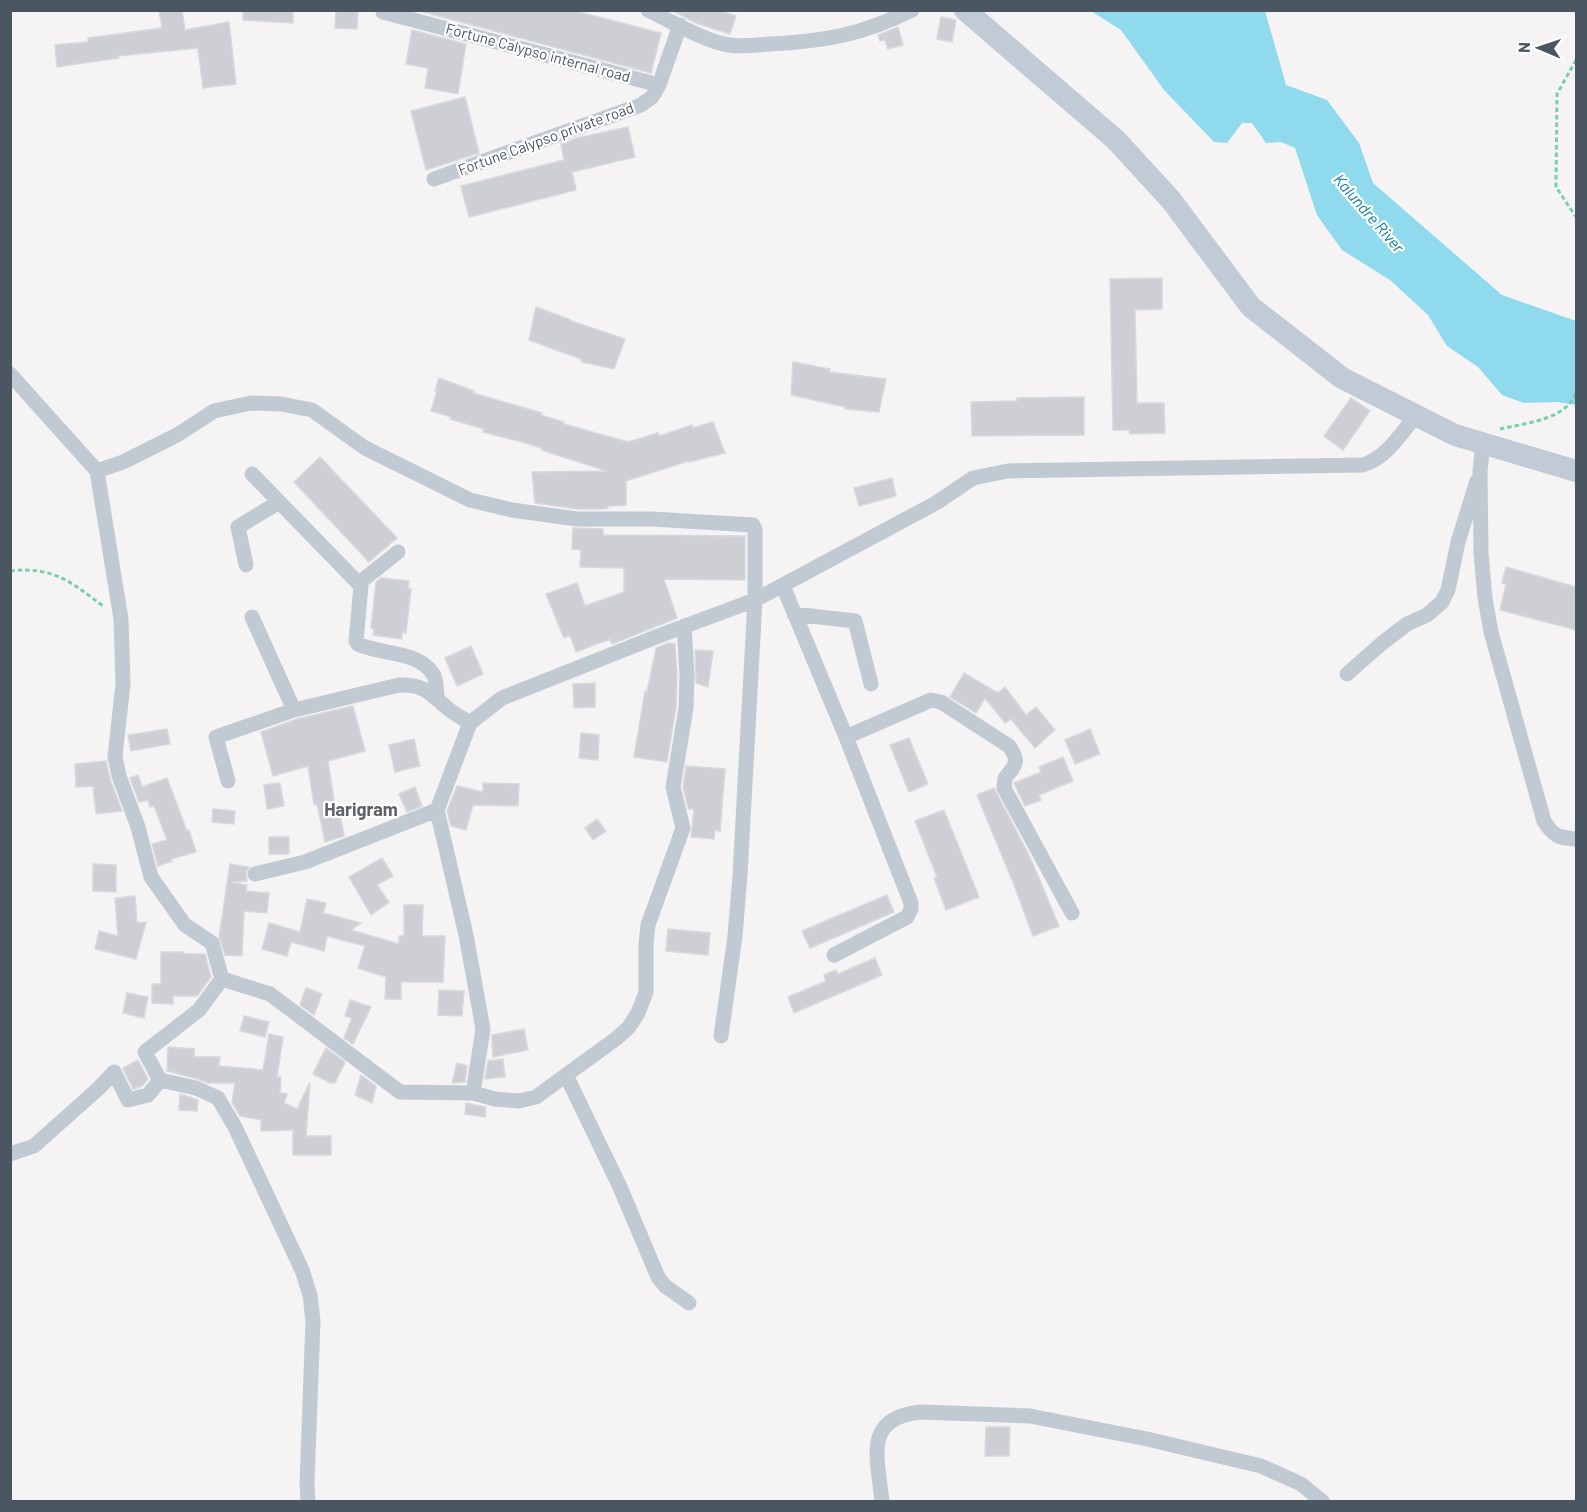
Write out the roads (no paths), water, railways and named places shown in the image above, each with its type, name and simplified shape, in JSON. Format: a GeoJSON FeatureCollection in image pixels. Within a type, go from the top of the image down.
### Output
{"type":"FeatureCollection","features":[{"type":"Feature","properties":{"kind":"main road"},"geometry":{"type":"LineString","coordinates":[[965,10],[1116,140],[1171,200],[1251,307],[1342,378],[1455,435],[1490,436],[1576,471]]}},
{"type":"Feature","properties":{"kind":"street"},"geometry":{"type":"LineString","coordinates":[[648,10],[720,43],[738,46],[814,42],[858,33],[881,26],[912,10]]}},
{"type":"Feature","properties":{"kind":"street","name":"Fortune Calypso internal road"},"geometry":{"type":"LineString","coordinates":[[383,12],[658,85]]}},
{"type":"Feature","properties":{"kind":"street","name":"Fortune Calypso private road"},"geometry":{"type":"LineString","coordinates":[[434,179],[641,105],[652,97],[658,85],[680,25]]}},
{"type":"Feature","properties":{"kind":"street"},"geometry":{"type":"LineString","coordinates":[[10,374],[97,471],[121,619],[123,684],[115,756],[119,776],[138,827],[151,877],[185,926],[212,943],[222,978]]}},
{"type":"Feature","properties":{"kind":"street"},"geometry":{"type":"LineString","coordinates":[[97,471],[123,462],[177,435],[214,411],[251,404],[281,404],[312,410],[364,448],[470,500],[512,510],[577,519],[652,519],[753,525],[755,529],[755,600],[740,874],[735,936],[721,1036]]}},
{"type":"Feature","properties":{"kind":"street"},"geometry":{"type":"LineString","coordinates":[[473,1092],[483,1029],[466,935],[437,810],[470,723],[502,698],[755,600],[936,503],[973,478],[1008,471],[1363,465],[1375,461],[1386,452],[1416,415]]}},
{"type":"Feature","properties":{"kind":"street"},"geometry":{"type":"LineString","coordinates":[[1347,674],[1407,624],[1427,615],[1442,602],[1448,590],[1461,531],[1490,436]]}},
{"type":"Feature","properties":{"kind":"street"},"geometry":{"type":"LineString","coordinates":[[1480,471],[1481,553],[1491,632],[1544,822],[1555,836],[1576,839]]}},
{"type":"Feature","properties":{"kind":"street"},"geometry":{"type":"LineString","coordinates":[[252,474],[359,583],[362,591],[356,641],[358,644],[423,664],[434,677],[437,697]]}},
{"type":"Feature","properties":{"kind":"street"},"geometry":{"type":"LineString","coordinates":[[246,565],[237,527],[279,502]]}},
{"type":"Feature","properties":{"kind":"street"},"geometry":{"type":"LineString","coordinates":[[359,583],[398,552]]}},
{"type":"Feature","properties":{"kind":"street"},"geometry":{"type":"LineString","coordinates":[[783,586],[846,737],[911,903],[907,917],[834,955]]}},
{"type":"Feature","properties":{"kind":"street"},"geometry":{"type":"LineString","coordinates":[[794,614],[855,621],[871,684]]}},
{"type":"Feature","properties":{"kind":"street"},"geometry":{"type":"LineString","coordinates":[[252,617],[294,710]]}},
{"type":"Feature","properties":{"kind":"street"},"geometry":{"type":"LineString","coordinates":[[222,978],[270,994],[400,1092],[473,1092],[495,1099],[527,1100],[536,1097],[566,1075],[629,1027],[638,1013],[646,992],[648,926],[683,828],[673,787],[686,708],[687,674],[684,626]]}},
{"type":"Feature","properties":{"kind":"street"},"geometry":{"type":"LineString","coordinates":[[228,781],[216,736],[294,710],[399,685],[423,687],[447,708],[470,723]]}},
{"type":"Feature","properties":{"kind":"street"},"geometry":{"type":"LineString","coordinates":[[846,737],[931,700],[940,702],[1009,746],[1015,754],[1016,761],[1005,777],[1004,789],[1072,913]]}},
{"type":"Feature","properties":{"kind":"street"},"geometry":{"type":"LineString","coordinates":[[255,874],[305,862],[437,810]]}},
{"type":"Feature","properties":{"kind":"street"},"geometry":{"type":"LineString","coordinates":[[222,978],[199,1010],[145,1052],[160,1080],[196,1088],[218,1098],[235,1127],[302,1270],[310,1295],[313,1321],[308,1502]]}},
{"type":"Feature","properties":{"kind":"street"},"geometry":{"type":"LineString","coordinates":[[10,1154],[34,1146],[114,1072],[128,1100],[148,1095],[160,1080]]}},
{"type":"Feature","properties":{"kind":"street"},"geometry":{"type":"LineString","coordinates":[[566,1075],[620,1187],[658,1277],[665,1286],[689,1303]]}},
{"type":"Feature","properties":{"kind":"street"},"geometry":{"type":"LineString","coordinates":[[882,1502],[876,1446],[882,1429],[895,1418],[921,1412],[1030,1416],[1147,1439],[1261,1466],[1301,1484],[1323,1502]]}},
{"type":"Feature","properties":{"kind":"water","name":"Kalundre River"},"geometry":{"type":"Polygon","coordinates":[[[1091,11],[1265,11],[1286,85],[1327,100],[1359,143],[1373,183],[1502,295],[1576,321],[1576,405],[1557,402],[1524,403],[1502,395],[1478,367],[1447,346],[1428,315],[1390,280],[1342,250],[1317,215],[1295,148],[1281,142],[1266,143],[1252,123],[1242,123],[1227,143],[1214,142],[1164,90],[1121,30],[1091,11]]]}},
{"type":"Feature","properties":{"kind":"district","name":"Harigram"},"geometry":{"type":"Point","coordinates":[361,810]}}]}
